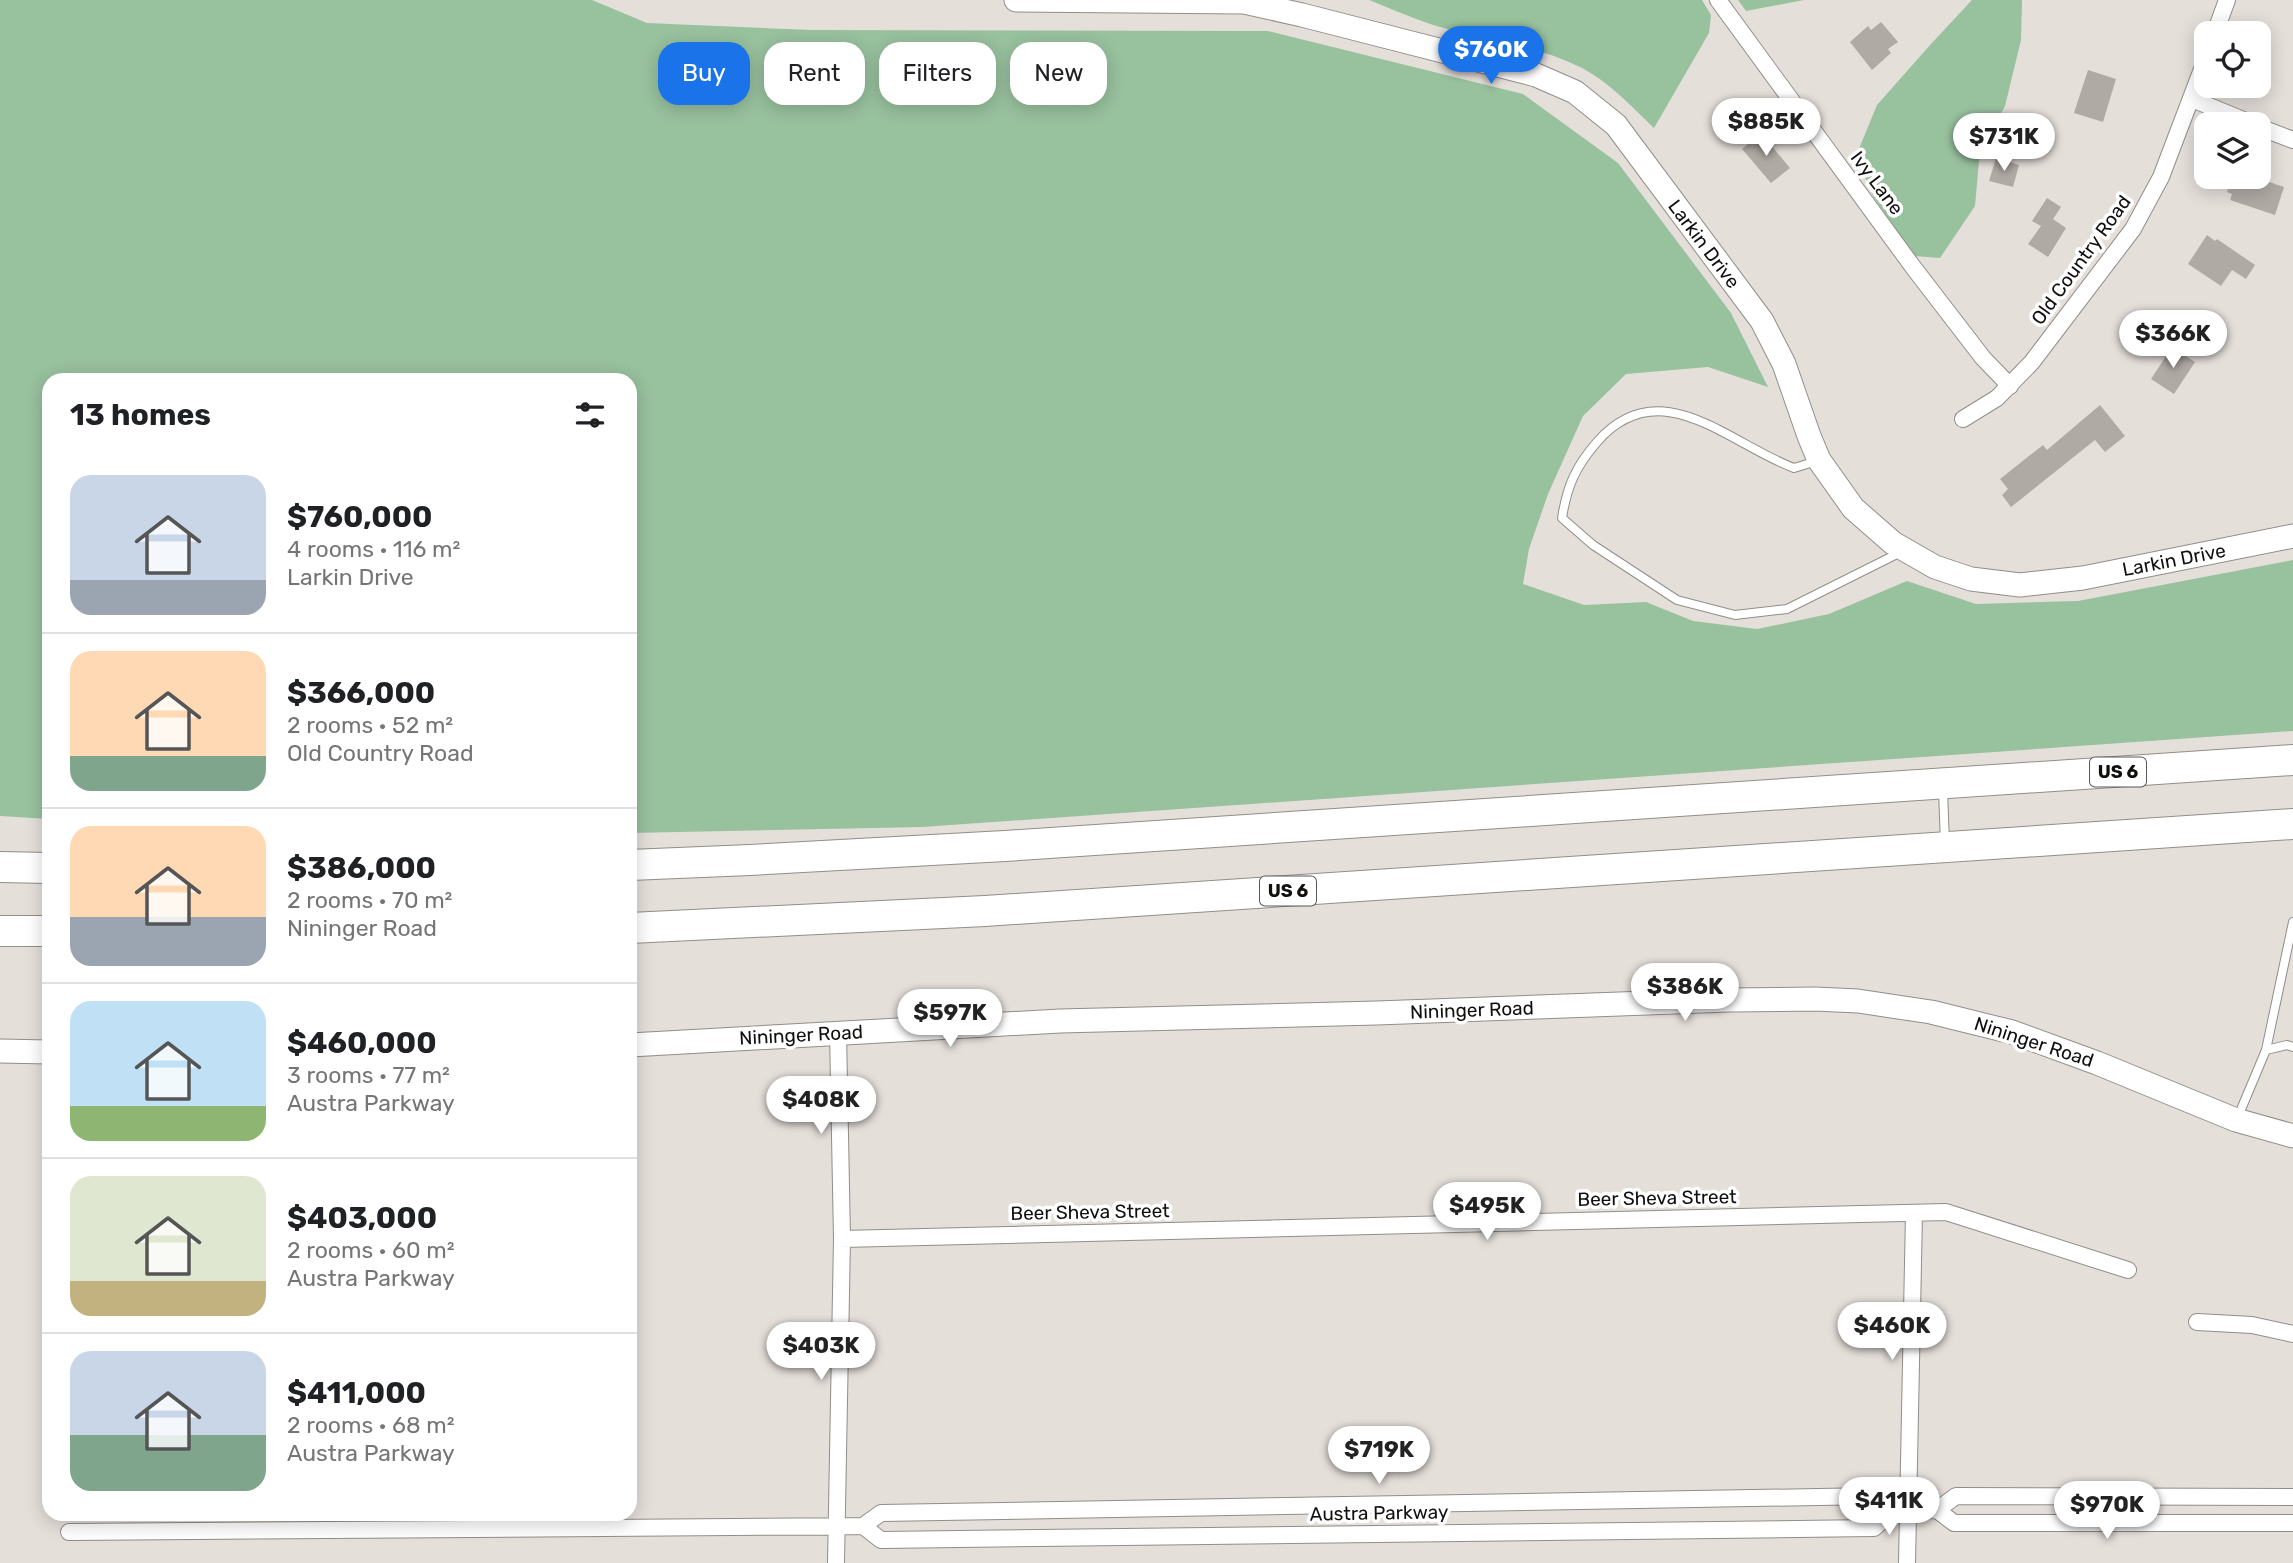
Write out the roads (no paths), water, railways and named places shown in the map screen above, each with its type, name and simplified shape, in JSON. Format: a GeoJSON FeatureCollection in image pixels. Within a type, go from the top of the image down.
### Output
{"type":"FeatureCollection","features":[{"type":"Feature","properties":{"kind":"highway","name":"US 6"},"geometry":{"type":"LineString","coordinates":[[637,865],[992,846],[2293,760]]}},
{"type":"Feature","properties":{"kind":"highway","name":"US 6"},"geometry":{"type":"LineString","coordinates":[[637,928],[958,912],[2293,824]]}},
{"type":"Feature","properties":{"kind":"highway"},"geometry":{"type":"LineString","coordinates":[[0,867],[42,868]]}},
{"type":"Feature","properties":{"kind":"highway"},"geometry":{"type":"LineString","coordinates":[[0,930],[42,931]]}},
{"type":"Feature","properties":{"kind":"street","name":"Larkin Drive"},"geometry":{"type":"LineString","coordinates":[[1016,0],[1244,2],[1303,7],[1536,75],[1575,92],[1616,125],[1762,321],[1784,364],[1819,460],[1853,508],[1893,543],[1935,567],[1971,579],[2020,585],[2083,578],[2293,536]]}},
{"type":"Feature","properties":{"kind":"street","name":"Ivy Lane"},"geometry":{"type":"LineString","coordinates":[[1718,0],[1920,277],[1983,358],[2010,386]]}},
{"type":"Feature","properties":{"kind":"street"},"geometry":{"type":"LineString","coordinates":[[2219,21],[2227,0]]}},
{"type":"Feature","properties":{"kind":"street","name":"Old Country Road"},"geometry":{"type":"LineString","coordinates":[[1963,419],[1982,409],[2010,386],[2032,362],[2138,220],[2161,177],[2194,93]]}},
{"type":"Feature","properties":{"kind":"street"},"geometry":{"type":"LineString","coordinates":[[2192,99],[2224,112]]}},
{"type":"Feature","properties":{"kind":"street"},"geometry":{"type":"LineString","coordinates":[[2271,132],[2293,140]]}},
{"type":"Feature","properties":{"kind":"street","name":"Nininger Road"},"geometry":{"type":"LineString","coordinates":[[637,1045],[1060,1021],[1377,1013],[1739,999],[1858,1001],[1931,1012],[2012,1032],[2097,1063],[2236,1120],[2293,1136]]}},
{"type":"Feature","properties":{"kind":"street"},"geometry":{"type":"LineString","coordinates":[[836,1563],[842,1239],[838,1032]]}},
{"type":"Feature","properties":{"kind":"street"},"geometry":{"type":"LineString","coordinates":[[0,1051],[42,1052]]}},
{"type":"Feature","properties":{"kind":"street","name":"Beer Sheva Street"},"geometry":{"type":"LineString","coordinates":[[842,1239],[1946,1212],[2128,1270]]}},
{"type":"Feature","properties":{"kind":"street"},"geometry":{"type":"LineString","coordinates":[[1907,1563],[1901,1511],[1914,1213]]}},
{"type":"Feature","properties":{"kind":"street"},"geometry":{"type":"LineString","coordinates":[[2197,1322],[2252,1325],[2293,1334]]}},
{"type":"Feature","properties":{"kind":"street","name":"Austra Parkway"},"geometry":{"type":"LineString","coordinates":[[69,1532],[863,1526],[881,1513],[1874,1496],[1901,1511]]}},
{"type":"Feature","properties":{"kind":"street","name":"Austra Parkway"},"geometry":{"type":"LineString","coordinates":[[863,1526],[881,1540],[1874,1528],[1901,1511],[1937,1510],[1956,1496],[2293,1497]]}},
{"type":"Feature","properties":{"kind":"street","name":"Austra Parkway"},"geometry":{"type":"LineString","coordinates":[[1937,1510],[1954,1523],[2293,1523]]}},
{"type":"Feature","properties":{"kind":"lane"},"geometry":{"type":"LineString","coordinates":[[1819,460],[1794,468],[1770,459],[1712,425],[1676,412],[1654,411],[1626,417],[1607,430],[1582,459],[1566,493],[1562,518],[1593,545],[1677,600],[1735,615],[1787,609],[1905,550]]}},
{"type":"Feature","properties":{"kind":"lane"},"geometry":{"type":"LineString","coordinates":[[1942,783],[1945,847]]}},
{"type":"Feature","properties":{"kind":"lane"},"geometry":{"type":"LineString","coordinates":[[2236,1120],[2266,1050],[2293,922]]}},
{"type":"Feature","properties":{"kind":"lane"},"geometry":{"type":"LineString","coordinates":[[2266,1050],[2287,1045],[2293,1047]]}}]}
